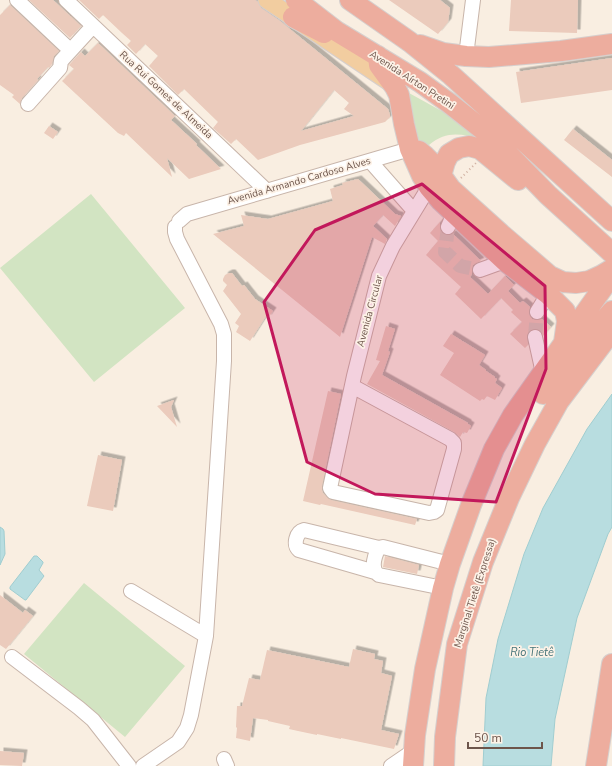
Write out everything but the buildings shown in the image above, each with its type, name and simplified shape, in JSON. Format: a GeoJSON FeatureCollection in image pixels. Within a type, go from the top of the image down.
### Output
{"type":"FeatureCollection","features":[{"type":"Feature","properties":{"kind":"highway"},"geometry":{"type":"LineString","coordinates":[[350,0],[410,42],[451,76],[612,221]]}},
{"type":"Feature","properties":{"kind":"highway","name":"Avenida Aírton Pretini"},"geometry":{"type":"LineString","coordinates":[[294,9],[336,39],[345,36],[420,82],[446,100],[492,137],[611,257]]}},
{"type":"Feature","properties":{"kind":"highway"},"geometry":{"type":"LineString","coordinates":[[410,42],[443,53],[489,57],[561,51],[612,44]]}},
{"type":"Feature","properties":{"kind":"highway"},"geometry":{"type":"LineString","coordinates":[[378,56],[379,65],[396,87],[399,95],[410,149],[419,151],[425,156],[433,164],[442,182],[480,216],[550,276],[563,282],[576,283],[589,281],[602,275],[611,257]]}},
{"type":"Feature","properties":{"kind":"highway"},"geometry":{"type":"LineString","coordinates":[[548,195],[521,183],[480,149],[469,146],[460,148],[449,154],[444,162],[441,201],[451,220],[548,294],[565,311],[567,321],[563,344]]}},
{"type":"Feature","properties":{"kind":"highway"},"geometry":{"type":"LineString","coordinates":[[413,758],[425,669],[443,588],[471,505],[494,449],[513,416],[612,275]]}},
{"type":"Feature","properties":{"kind":"highway"},"geometry":{"type":"LineString","coordinates":[[494,449],[512,432],[578,350],[612,311]]}},
{"type":"Feature","properties":{"kind":"highway","name":"Marginal Tietê (Expressa)"},"geometry":{"type":"LineString","coordinates":[[444,766],[445,737],[457,644],[483,562],[509,498],[535,444],[559,402],[612,331]]}},
{"type":"Feature","properties":{"kind":"highway"},"geometry":{"type":"LineString","coordinates":[[596,766],[612,664]]}},
{"type":"Feature","properties":{"kind":"main road","name":"Avenida Aírton Pretini"},"geometry":{"type":"LineString","coordinates":[[267,0],[294,9],[392,83]]}},
{"type":"Feature","properties":{"kind":"main road"},"geometry":{"type":"LineString","coordinates":[[364,0],[392,29]]}},
{"type":"Feature","properties":{"kind":"street"},"geometry":{"type":"LineString","coordinates":[[17,0],[70,50]]}},
{"type":"Feature","properties":{"kind":"street","name":"Rua Rui Gomes de Almeida"},"geometry":{"type":"LineString","coordinates":[[66,0],[267,191]]}},
{"type":"Feature","properties":{"kind":"street"},"geometry":{"type":"LineString","coordinates":[[466,56],[473,0]]}},
{"type":"Feature","properties":{"kind":"street"},"geometry":{"type":"LineString","coordinates":[[28,104],[60,68],[61,61],[92,26]]}},
{"type":"Feature","properties":{"kind":"street","name":"Avenida Armando Cardoso Alves"},"geometry":{"type":"LineString","coordinates":[[206,636],[224,361],[224,334],[221,324],[176,239],[175,232],[181,221],[267,191],[410,149]]}},
{"type":"Feature","properties":{"kind":"street"},"geometry":{"type":"LineString","coordinates":[[370,161],[414,211]]}},
{"type":"Feature","properties":{"kind":"street","name":"Avenida Circular"},"geometry":{"type":"LineString","coordinates":[[353,381],[450,438],[454,443],[454,449],[437,510],[434,512],[430,513],[419,511],[333,492],[330,488],[353,381],[379,276],[393,246],[414,211],[442,182]]}},
{"type":"Feature","properties":{"kind":"street"},"geometry":{"type":"LineString","coordinates":[[480,270],[505,261]]}},
{"type":"Feature","properties":{"kind":"street"},"geometry":{"type":"LineString","coordinates":[[537,312],[548,294]]}},
{"type":"Feature","properties":{"kind":"street"},"geometry":{"type":"LineString","coordinates":[[535,337],[543,373]]}},
{"type":"Feature","properties":{"kind":"street"},"geometry":{"type":"LineString","coordinates":[[443,588],[379,575],[375,572],[299,550],[296,545],[298,533],[301,530],[304,530],[379,548],[383,547],[450,564]]}},
{"type":"Feature","properties":{"kind":"street"},"geometry":{"type":"LineString","coordinates":[[375,572],[374,567],[376,551],[379,548]]}},
{"type":"Feature","properties":{"kind":"street"},"geometry":{"type":"LineString","coordinates":[[131,591],[206,636],[191,715],[187,728],[178,742],[143,766]]}},
{"type":"Feature","properties":{"kind":"street"},"geometry":{"type":"LineString","coordinates":[[12,657],[93,720],[129,766]]}},
{"type":"Feature","properties":{"kind":"street"},"geometry":{"type":"LineString","coordinates":[[391,766],[413,758]]}},
{"type":"Feature","properties":{"kind":"path"},"geometry":{"type":"LineString","coordinates":[[442,182],[486,154]]}},
{"type":"Feature","properties":{"kind":"highlighted area"},"geometry":{"type":"Polygon","coordinates":[[[422,184],[545,286],[546,369],[496,502],[375,494],[307,462],[264,302],[315,230],[422,184]]]}},
{"type":"Feature","properties":{"kind":"green space"},"geometry":{"type":"Polygon","coordinates":[[[409,93],[447,114],[481,139],[454,134],[442,137],[429,145],[413,140],[409,93]]]}},
{"type":"Feature","properties":{"kind":"green space"},"geometry":{"type":"Polygon","coordinates":[[[91,194],[185,308],[94,382],[0,268],[91,194]]]}},
{"type":"Feature","properties":{"kind":"green space"},"geometry":{"type":"Polygon","coordinates":[[[84,583],[185,666],[125,737],[24,654],[84,583]]]}},
{"type":"Feature","properties":{"kind":"water","name":"Rio Tietê"},"geometry":{"type":"Polygon","coordinates":[[[612,394],[612,527],[608,534],[577,618],[555,719],[551,766],[483,766],[486,698],[498,639],[524,554],[543,508],[587,429],[612,394]]]}},
{"type":"Feature","properties":{"kind":"water"},"geometry":{"type":"Polygon","coordinates":[[[0,527],[4,531],[5,554],[0,565],[0,527]]]}},
{"type":"Feature","properties":{"kind":"water"},"geometry":{"type":"Polygon","coordinates":[[[34,556],[37,556],[43,562],[39,570],[44,576],[25,600],[10,589],[10,587],[34,556]]]}},
{"type":"Feature","properties":{"kind":"tunnel"},"geometry":{"type":"LineString","coordinates":[[448,227],[445,252],[460,266],[480,270]]}},
{"type":"Feature","properties":{"kind":"tunnel"},"geometry":{"type":"LineString","coordinates":[[535,337],[537,312]]}}]}
